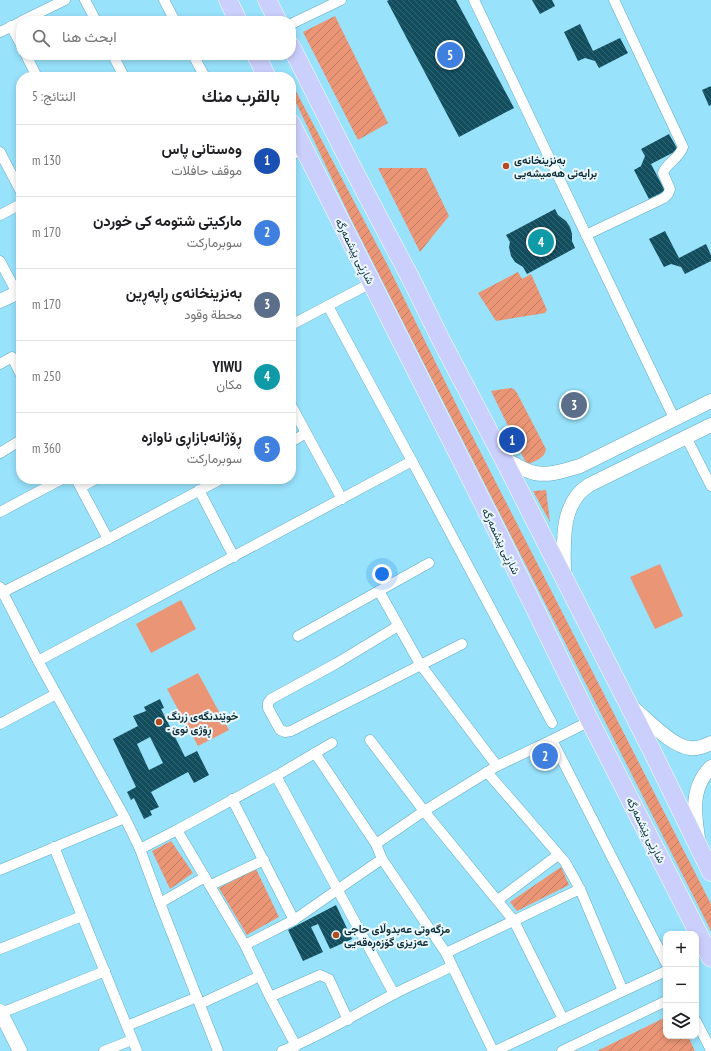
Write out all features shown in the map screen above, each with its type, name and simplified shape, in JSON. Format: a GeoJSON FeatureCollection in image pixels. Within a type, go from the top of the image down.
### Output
{"type":"FeatureCollection","features":[{"type":"Feature","properties":{"kind":"highway"},"geometry":{"type":"LineString","coordinates":[[228,0],[236,16]]}},
{"type":"Feature","properties":{"kind":"highway"},"geometry":{"type":"LineString","coordinates":[[267,0],[275,16]]}},
{"type":"Feature","properties":{"kind":"highway"},"geometry":{"type":"LineString","coordinates":[[296,56],[652,749],[711,872]]}},
{"type":"Feature","properties":{"kind":"highway"},"geometry":{"type":"LineString","coordinates":[[258,60],[264,72]]}},
{"type":"Feature","properties":{"kind":"highway","name":"شاڕێی پێشمەرگە"},"geometry":{"type":"LineString","coordinates":[[297,150],[371,283],[498,533],[590,721],[711,958]]}},
{"type":"Feature","properties":{"kind":"street"},"geometry":{"type":"LineString","coordinates":[[32,16],[64,0]]}},
{"type":"Feature","properties":{"kind":"street"},"geometry":{"type":"LineString","coordinates":[[85,0],[93,16]]}},
{"type":"Feature","properties":{"kind":"street"},"geometry":{"type":"LineString","coordinates":[[164,0],[172,16]]}},
{"type":"Feature","properties":{"kind":"street"},"geometry":{"type":"LineString","coordinates":[[296,22],[341,0]]}},
{"type":"Feature","properties":{"kind":"street"},"geometry":{"type":"LineString","coordinates":[[474,0],[674,418]]}},
{"type":"Feature","properties":{"kind":"street"},"geometry":{"type":"LineString","coordinates":[[586,235],[664,198],[670,189],[663,173],[665,168],[681,153],[683,148],[614,0]]}},
{"type":"Feature","properties":{"kind":"street"},"geometry":{"type":"LineString","coordinates":[[0,32],[16,24]]}},
{"type":"Feature","properties":{"kind":"street"},"geometry":{"type":"LineString","coordinates":[[12,26],[16,34]]}},
{"type":"Feature","properties":{"kind":"street"},"geometry":{"type":"LineString","coordinates":[[28,60],[34,72]]}},
{"type":"Feature","properties":{"kind":"street"},"geometry":{"type":"LineString","coordinates":[[116,60],[122,72]]}},
{"type":"Feature","properties":{"kind":"street"},"geometry":{"type":"LineString","coordinates":[[196,60],[202,72]]}},
{"type":"Feature","properties":{"kind":"street"},"geometry":{"type":"LineString","coordinates":[[0,152],[16,182]]}},
{"type":"Feature","properties":{"kind":"street"},"geometry":{"type":"LineString","coordinates":[[0,215],[16,207]]}},
{"type":"Feature","properties":{"kind":"street"},"geometry":{"type":"LineString","coordinates":[[0,261],[16,287]]}},
{"type":"Feature","properties":{"kind":"street"},"geometry":{"type":"LineString","coordinates":[[296,322],[371,283]]}},
{"type":"Feature","properties":{"kind":"street"},"geometry":{"type":"LineString","coordinates":[[0,301],[16,293]]}},
{"type":"Feature","properties":{"kind":"street"},"geometry":{"type":"LineString","coordinates":[[328,306],[552,723]]}},
{"type":"Feature","properties":{"kind":"street"},"geometry":{"type":"LineString","coordinates":[[0,364],[12,357],[16,364]]}},
{"type":"Feature","properties":{"kind":"street"},"geometry":{"type":"LineString","coordinates":[[503,458],[535,473],[558,472],[580,466],[674,418],[711,401]]}},
{"type":"Feature","properties":{"kind":"street"},"geometry":{"type":"LineString","coordinates":[[296,415],[342,499]]}},
{"type":"Feature","properties":{"kind":"street"},"geometry":{"type":"LineString","coordinates":[[564,578],[564,539],[566,523],[572,505],[578,494],[589,485],[711,425]]}},
{"type":"Feature","properties":{"kind":"street"},"geometry":{"type":"LineString","coordinates":[[296,439],[306,433]]}},
{"type":"Feature","properties":{"kind":"street"},"geometry":{"type":"LineString","coordinates":[[686,437],[711,486]]}},
{"type":"Feature","properties":{"kind":"street"},"geometry":{"type":"LineString","coordinates":[[0,453],[16,443]]}},
{"type":"Feature","properties":{"kind":"street"},"geometry":{"type":"LineString","coordinates":[[38,661],[412,462]]}},
{"type":"Feature","properties":{"kind":"street"},"geometry":{"type":"LineString","coordinates":[[0,512],[53,484]]}},
{"type":"Feature","properties":{"kind":"street"},"geometry":{"type":"LineString","coordinates":[[80,484],[108,539]]}},
{"type":"Feature","properties":{"kind":"street"},"geometry":{"type":"LineString","coordinates":[[211,484],[108,539],[1,589],[38,661],[125,818],[140,849],[218,1051]]}},
{"type":"Feature","properties":{"kind":"street"},"geometry":{"type":"LineString","coordinates":[[200,490],[234,557]]}},
{"type":"Feature","properties":{"kind":"street"},"geometry":{"type":"LineString","coordinates":[[298,636],[429,563]]}},
{"type":"Feature","properties":{"kind":"street"},"geometry":{"type":"LineString","coordinates":[[379,591],[420,664],[497,766]]}},
{"type":"Feature","properties":{"kind":"street"},"geometry":{"type":"LineString","coordinates":[[398,626],[337,663],[271,698],[268,703],[268,708],[280,730],[285,732],[291,731],[420,664],[462,644]]}},
{"type":"Feature","properties":{"kind":"street"},"geometry":{"type":"LineString","coordinates":[[0,724],[56,694]]}},
{"type":"Feature","properties":{"kind":"street"},"geometry":{"type":"LineString","coordinates":[[627,702],[663,734],[680,745],[695,748],[711,743]]}},
{"type":"Feature","properties":{"kind":"street"},"geometry":{"type":"LineString","coordinates":[[376,844],[424,811],[497,766],[590,721]]}},
{"type":"Feature","properties":{"kind":"street"},"geometry":{"type":"LineString","coordinates":[[370,740],[424,811],[514,921],[563,1019]]}},
{"type":"Feature","properties":{"kind":"street"},"geometry":{"type":"LineString","coordinates":[[552,740],[663,957]]}},
{"type":"Feature","properties":{"kind":"street"},"geometry":{"type":"LineString","coordinates":[[140,849],[276,776],[332,743]]}},
{"type":"Feature","properties":{"kind":"street"},"geometry":{"type":"LineString","coordinates":[[315,753],[376,844],[382,859],[446,953],[494,1051],[663,971]]}},
{"type":"Feature","properties":{"kind":"street"},"geometry":{"type":"LineString","coordinates":[[699,848],[695,821],[697,791],[702,778],[711,767]]}},
{"type":"Feature","properties":{"kind":"street"},"geometry":{"type":"LineString","coordinates":[[487,772],[565,862],[580,889],[623,991]]}},
{"type":"Feature","properties":{"kind":"street"},"geometry":{"type":"LineString","coordinates":[[276,776],[394,994]]}},
{"type":"Feature","properties":{"kind":"street"},"geometry":{"type":"LineString","coordinates":[[232,799],[294,920]]}},
{"type":"Feature","properties":{"kind":"street"},"geometry":{"type":"LineString","coordinates":[[0,870],[125,818]]}},
{"type":"Feature","properties":{"kind":"street"},"geometry":{"type":"LineString","coordinates":[[177,830],[245,945],[296,1046]]}},
{"type":"Feature","properties":{"kind":"street"},"geometry":{"type":"LineString","coordinates":[[54,847],[137,1051]]}},
{"type":"Feature","properties":{"kind":"street"},"geometry":{"type":"LineString","coordinates":[[498,900],[558,855]]}},
{"type":"Feature","properties":{"kind":"street"},"geometry":{"type":"LineString","coordinates":[[245,945],[294,920],[382,859]]}},
{"type":"Feature","properties":{"kind":"street"},"geometry":{"type":"LineString","coordinates":[[160,904],[208,881],[264,860]]}},
{"type":"Feature","properties":{"kind":"street"},"geometry":{"type":"LineString","coordinates":[[446,953],[580,889]]}},
{"type":"Feature","properties":{"kind":"street"},"geometry":{"type":"LineString","coordinates":[[0,950],[82,916]]}},
{"type":"Feature","properties":{"kind":"street"},"geometry":{"type":"LineString","coordinates":[[282,1051],[296,1046],[348,1020],[394,994],[452,966]]}},
{"type":"Feature","properties":{"kind":"street"},"geometry":{"type":"LineString","coordinates":[[20,1051],[4,1029],[1,1012],[105,971]]}},
{"type":"Feature","properties":{"kind":"street"},"geometry":{"type":"LineString","coordinates":[[270,997],[320,975],[329,979],[348,1020]]}},
{"type":"Feature","properties":{"kind":"street"},"geometry":{"type":"LineString","coordinates":[[126,1026],[260,976]]}},
{"type":"Feature","properties":{"kind":"street"},"geometry":{"type":"LineString","coordinates":[[562,1051],[663,1002]]}},
{"type":"Feature","properties":{"kind":"street"},"geometry":{"type":"LineString","coordinates":[[699,1027],[711,1050]]}},
{"type":"Feature","properties":{"kind":"street"},"geometry":{"type":"LineString","coordinates":[[104,1051],[132,1040]]}},
{"type":"Feature","properties":{"kind":"shaded area"},"geometry":{"type":"Polygon","coordinates":[[[335,16],[388,123],[358,140],[303,32],[335,16]]]}},
{"type":"Feature","properties":{"kind":"shaded area"},"geometry":{"type":"Polygon","coordinates":[[[296,91],[387,264],[460,412],[711,904],[711,931],[350,217],[296,103],[296,91]]]}},
{"type":"Feature","properties":{"kind":"shaded area"},"geometry":{"type":"Polygon","coordinates":[[[378,168],[426,168],[449,216],[420,252],[378,168]]]}},
{"type":"Feature","properties":{"kind":"shaded area"},"geometry":{"type":"Polygon","coordinates":[[[518,272],[522,279],[531,274],[547,310],[545,313],[496,321],[478,293],[518,272]]]}},
{"type":"Feature","properties":{"kind":"shaded area"},"geometry":{"type":"Polygon","coordinates":[[[510,388],[514,389],[517,393],[546,449],[542,457],[527,465],[491,391],[510,388]]]}},
{"type":"Feature","properties":{"kind":"shaded area"},"geometry":{"type":"Polygon","coordinates":[[[546,490],[550,522],[533,491],[546,490]]]}},
{"type":"Feature","properties":{"kind":"shaded area"},"geometry":{"type":"Polygon","coordinates":[[[660,564],[683,616],[655,629],[630,577],[660,564]]]}},
{"type":"Feature","properties":{"kind":"shaded area"},"geometry":{"type":"Polygon","coordinates":[[[181,600],[196,629],[151,653],[136,624],[181,600]]]}},
{"type":"Feature","properties":{"kind":"shaded area"},"geometry":{"type":"Polygon","coordinates":[[[198,673],[229,730],[198,746],[167,689],[198,673]]]}},
{"type":"Feature","properties":{"kind":"shaded area"},"geometry":{"type":"Polygon","coordinates":[[[171,841],[193,873],[170,889],[152,851],[171,841]]]}},
{"type":"Feature","properties":{"kind":"shaded area"},"geometry":{"type":"Polygon","coordinates":[[[561,867],[569,885],[517,911],[510,902],[561,867]]]}},
{"type":"Feature","properties":{"kind":"shaded area"},"geometry":{"type":"Polygon","coordinates":[[[256,869],[279,917],[247,935],[219,888],[256,869]]]}},
{"type":"Feature","properties":{"kind":"shaded area"},"geometry":{"type":"Polygon","coordinates":[[[663,1018],[663,1039],[689,1039],[695,1051],[597,1051],[663,1018]]]}},
{"type":"Feature","properties":{"kind":"building"},"geometry":{"type":"Polygon","coordinates":[[[456,0],[514,108],[459,137],[387,1],[456,0]]]}},
{"type":"Feature","properties":{"kind":"building"},"geometry":{"type":"Polygon","coordinates":[[[532,0],[552,0],[555,6],[540,14],[532,0]]]}},
{"type":"Feature","properties":{"kind":"building"},"geometry":{"type":"Polygon","coordinates":[[[580,24],[593,51],[620,38],[628,53],[599,68],[595,61],[585,58],[578,61],[564,32],[580,24]]]}},
{"type":"Feature","properties":{"kind":"building"},"geometry":{"type":"Polygon","coordinates":[[[711,86],[711,105],[709,106],[702,90],[711,86]]]}},
{"type":"Feature","properties":{"kind":"building"},"geometry":{"type":"Polygon","coordinates":[[[669,134],[678,150],[651,164],[665,191],[649,199],[634,170],[641,166],[645,156],[641,149],[669,134]]]}},
{"type":"Feature","properties":{"kind":"building"},"geometry":{"type":"Polygon","coordinates":[[[555,209],[558,215],[566,221],[570,227],[572,241],[575,248],[527,274],[523,267],[515,262],[511,256],[509,247],[510,242],[506,235],[555,209]]]}},
{"type":"Feature","properties":{"kind":"building"},"geometry":{"type":"Polygon","coordinates":[[[665,231],[679,258],[706,244],[711,255],[711,261],[685,274],[681,267],[671,264],[664,267],[649,239],[665,231]]]}},
{"type":"Feature","properties":{"kind":"building"},"geometry":{"type":"Polygon","coordinates":[[[160,699],[164,708],[161,709],[185,757],[197,751],[209,775],[194,783],[188,772],[151,792],[159,807],[150,811],[152,815],[144,819],[134,798],[131,800],[127,792],[136,787],[113,739],[138,726],[133,716],[146,711],[144,707],[160,699]],[[150,737],[137,744],[149,770],[163,763],[150,737]]]}},
{"type":"Feature","properties":{"kind":"building","name":"مزگەوتی عەبدوڵای حاجی عەزیزی گۆزەڕەقەیی"},"geometry":{"type":"Polygon","coordinates":[[[336,905],[352,939],[330,949],[318,924],[311,927],[323,952],[303,961],[288,930],[336,905]]]}},
{"type":"Feature","properties":{"kind":"place","name":"ڕۆژانەبازاڕی ناوازە"},"geometry":{"type":"Point","coordinates":[450,55]}},
{"type":"Feature","properties":{"kind":"place","name":"بەنزینخانەی برایەتی هەمیشەیی"},"geometry":{"type":"Point","coordinates":[506,166]}},
{"type":"Feature","properties":{"kind":"place","name":"YIWU"},"geometry":{"type":"Point","coordinates":[541,242]}},
{"type":"Feature","properties":{"kind":"place","name":"بەنزینخانەی ڕاپەڕین"},"geometry":{"type":"Point","coordinates":[574,405]}},
{"type":"Feature","properties":{"kind":"place","name":"وەستانی پاس"},"geometry":{"type":"Point","coordinates":[512,440]}},
{"type":"Feature","properties":{"kind":"place","name":"خوێندنگەی زرنگ - ڕۆژی نوێ"},"geometry":{"type":"Point","coordinates":[159,722]}},
{"type":"Feature","properties":{"kind":"place","name":"مارکیتی شتومه کی خوردن"},"geometry":{"type":"Point","coordinates":[545,756]}},
{"type":"Feature","properties":{"kind":"place","name":"مزگەوتی عەبدوڵای حاجی عەزیزی گۆزەڕەقەیی"},"geometry":{"type":"Point","coordinates":[336,935]}}]}
